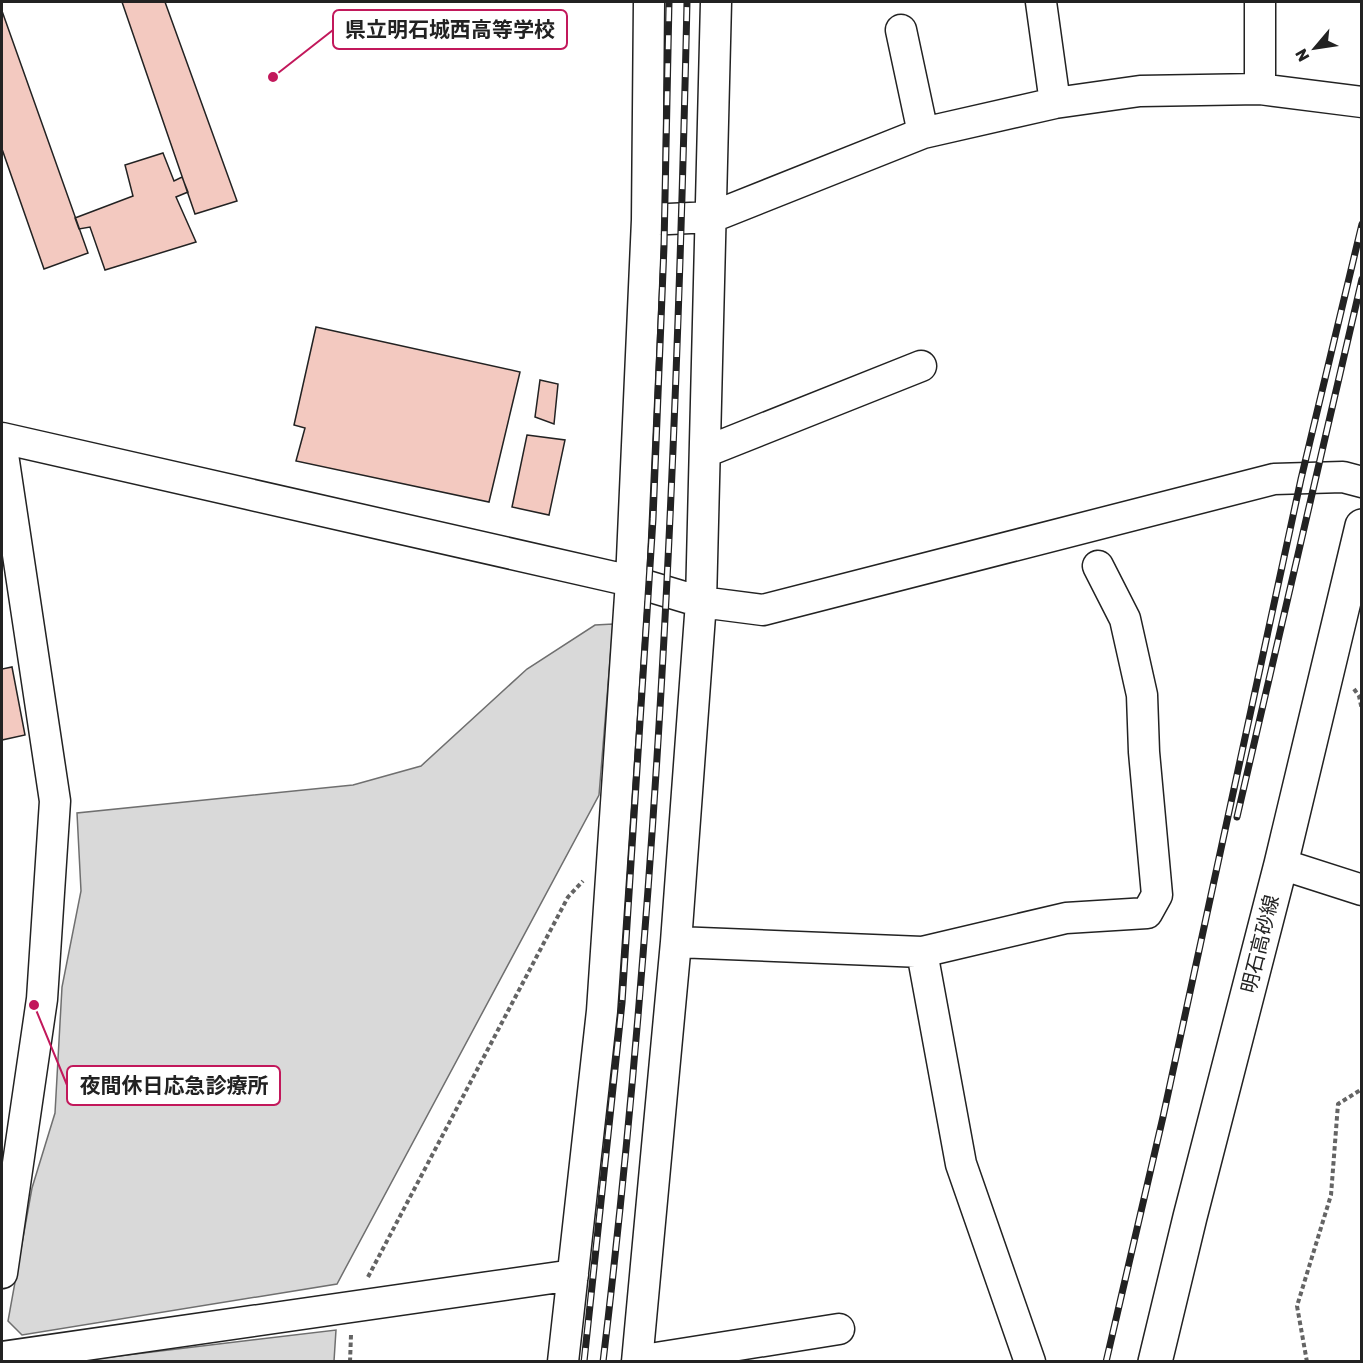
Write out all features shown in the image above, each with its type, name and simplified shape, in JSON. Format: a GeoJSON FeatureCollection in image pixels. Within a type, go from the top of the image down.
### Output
{"type":"FeatureCollection","features":[{"type":"Feature","properties":{"kind":"main road","name":"明石高砂線"},"geometry":{"type":"LineString","coordinates":[[1155,1362],[1281,864],[1362,526]]}},
{"type":"Feature","properties":{"kind":"street"},"geometry":{"type":"LineString","coordinates":[[563,1362],[602,1011],[631,580],[647,220],[649,2]]}},
{"type":"Feature","properties":{"kind":"street"},"geometry":{"type":"LineString","coordinates":[[716,2],[701,602],[676,942],[637,1361],[839,1329]]}},
{"type":"Feature","properties":{"kind":"street"},"geometry":{"type":"LineString","coordinates":[[1041,2],[1055,103]]}},
{"type":"Feature","properties":{"kind":"street"},"geometry":{"type":"LineString","coordinates":[[1260,2],[1260,88]]}},
{"type":"Feature","properties":{"kind":"street"},"geometry":{"type":"LineString","coordinates":[[901,30],[923,132]]}},
{"type":"Feature","properties":{"kind":"street"},"geometry":{"type":"LineString","coordinates":[[647,220],[712,218],[923,132],[1055,103],[1140,91],[1260,88],[1362,102]]}},
{"type":"Feature","properties":{"kind":"street"},"geometry":{"type":"LineString","coordinates":[[705,452],[921,366]]}},
{"type":"Feature","properties":{"kind":"street"},"geometry":{"type":"LineString","coordinates":[[2,438],[631,580],[701,602],[763,610],[1274,479],[1343,477],[1362,482]]}},
{"type":"Feature","properties":{"kind":"street"},"geometry":{"type":"LineString","coordinates":[[2,448],[55,801],[42,999],[2,1273]]}},
{"type":"Feature","properties":{"kind":"street"},"geometry":{"type":"LineString","coordinates":[[676,942],[922,952],[1066,918],[1147,913],[1157,895],[1144,752],[1142,695],[1125,619],[1098,566]]}},
{"type":"Feature","properties":{"kind":"street"},"geometry":{"type":"LineString","coordinates":[[1281,864],[1362,890]]}},
{"type":"Feature","properties":{"kind":"street"},"geometry":{"type":"LineString","coordinates":[[922,952],[961,1164],[1030,1362]]}},
{"type":"Feature","properties":{"kind":"street"},"geometry":{"type":"LineString","coordinates":[[2,1357],[573,1275]]}},
{"type":"Feature","properties":{"kind":"path"},"geometry":{"type":"LineString","coordinates":[[353,1306],[568,897],[612,849]]}},
{"type":"Feature","properties":{"kind":"path"},"geometry":{"type":"LineString","coordinates":[[1307,1362],[1297,1306],[1330,1195],[1338,1104],[1362,1089]]}},
{"type":"Feature","properties":{"kind":"shaded area"},"geometry":{"type":"Polygon","coordinates":[[[613,624],[599,795],[337,1284],[22,1335],[8,1321],[32,1188],[55,1113],[62,987],[81,891],[77,813],[353,785],[421,766],[527,669],[595,625],[613,624]]]}},
{"type":"Feature","properties":{"kind":"shaded area"},"geometry":{"type":"Polygon","coordinates":[[[336,1330],[334,1361],[77,1361],[336,1330]]]}},
{"type":"Feature","properties":{"kind":"building"},"geometry":{"type":"Polygon","coordinates":[[[122,2],[165,2],[237,201],[195,214],[122,2]]]}},
{"type":"Feature","properties":{"kind":"building"},"geometry":{"type":"Polygon","coordinates":[[[2,11],[88,253],[44,269],[2,149],[2,11]]]}},
{"type":"Feature","properties":{"kind":"building"},"geometry":{"type":"Polygon","coordinates":[[[163,153],[174,181],[182,177],[188,192],[176,197],[196,242],[105,270],[90,227],[79,229],[75,218],[133,196],[125,165],[163,153]]]}},
{"type":"Feature","properties":{"kind":"building"},"geometry":{"type":"Polygon","coordinates":[[[316,327],[520,372],[489,502],[296,461],[305,428],[294,425],[316,327]]]}},
{"type":"Feature","properties":{"kind":"building"},"geometry":{"type":"Polygon","coordinates":[[[540,380],[558,384],[554,424],[535,417],[540,380]]]}},
{"type":"Feature","properties":{"kind":"building"},"geometry":{"type":"Polygon","coordinates":[[[527,435],[565,440],[549,515],[512,507],[527,435]]]}},
{"type":"Feature","properties":{"kind":"building"},"geometry":{"type":"Polygon","coordinates":[[[12,667],[25,735],[2,740],[2,669],[12,667]]]}},
{"type":"Feature","properties":{"kind":"railway"},"geometry":{"type":"LineString","coordinates":[[584,1362],[622,1003],[653,519],[664,246],[669,2]]}},
{"type":"Feature","properties":{"kind":"railway"},"geometry":{"type":"LineString","coordinates":[[603,1362],[638,1023],[662,683],[677,342],[687,2]]}},
{"type":"Feature","properties":{"kind":"railway"},"geometry":{"type":"LineString","coordinates":[[1106,1362],[1163,1117],[1301,479],[1362,224]]}},
{"type":"Feature","properties":{"kind":"railway"},"geometry":{"type":"LineString","coordinates":[[1237,817],[1362,279]]}},
{"type":"Feature","properties":{"kind":"place","name":"県立明石城西高等学校"},"geometry":{"type":"Point","coordinates":[273,77]}},
{"type":"Feature","properties":{"kind":"place","name":"夜間休日応急診療所"},"geometry":{"type":"Point","coordinates":[34,1005]}}]}
